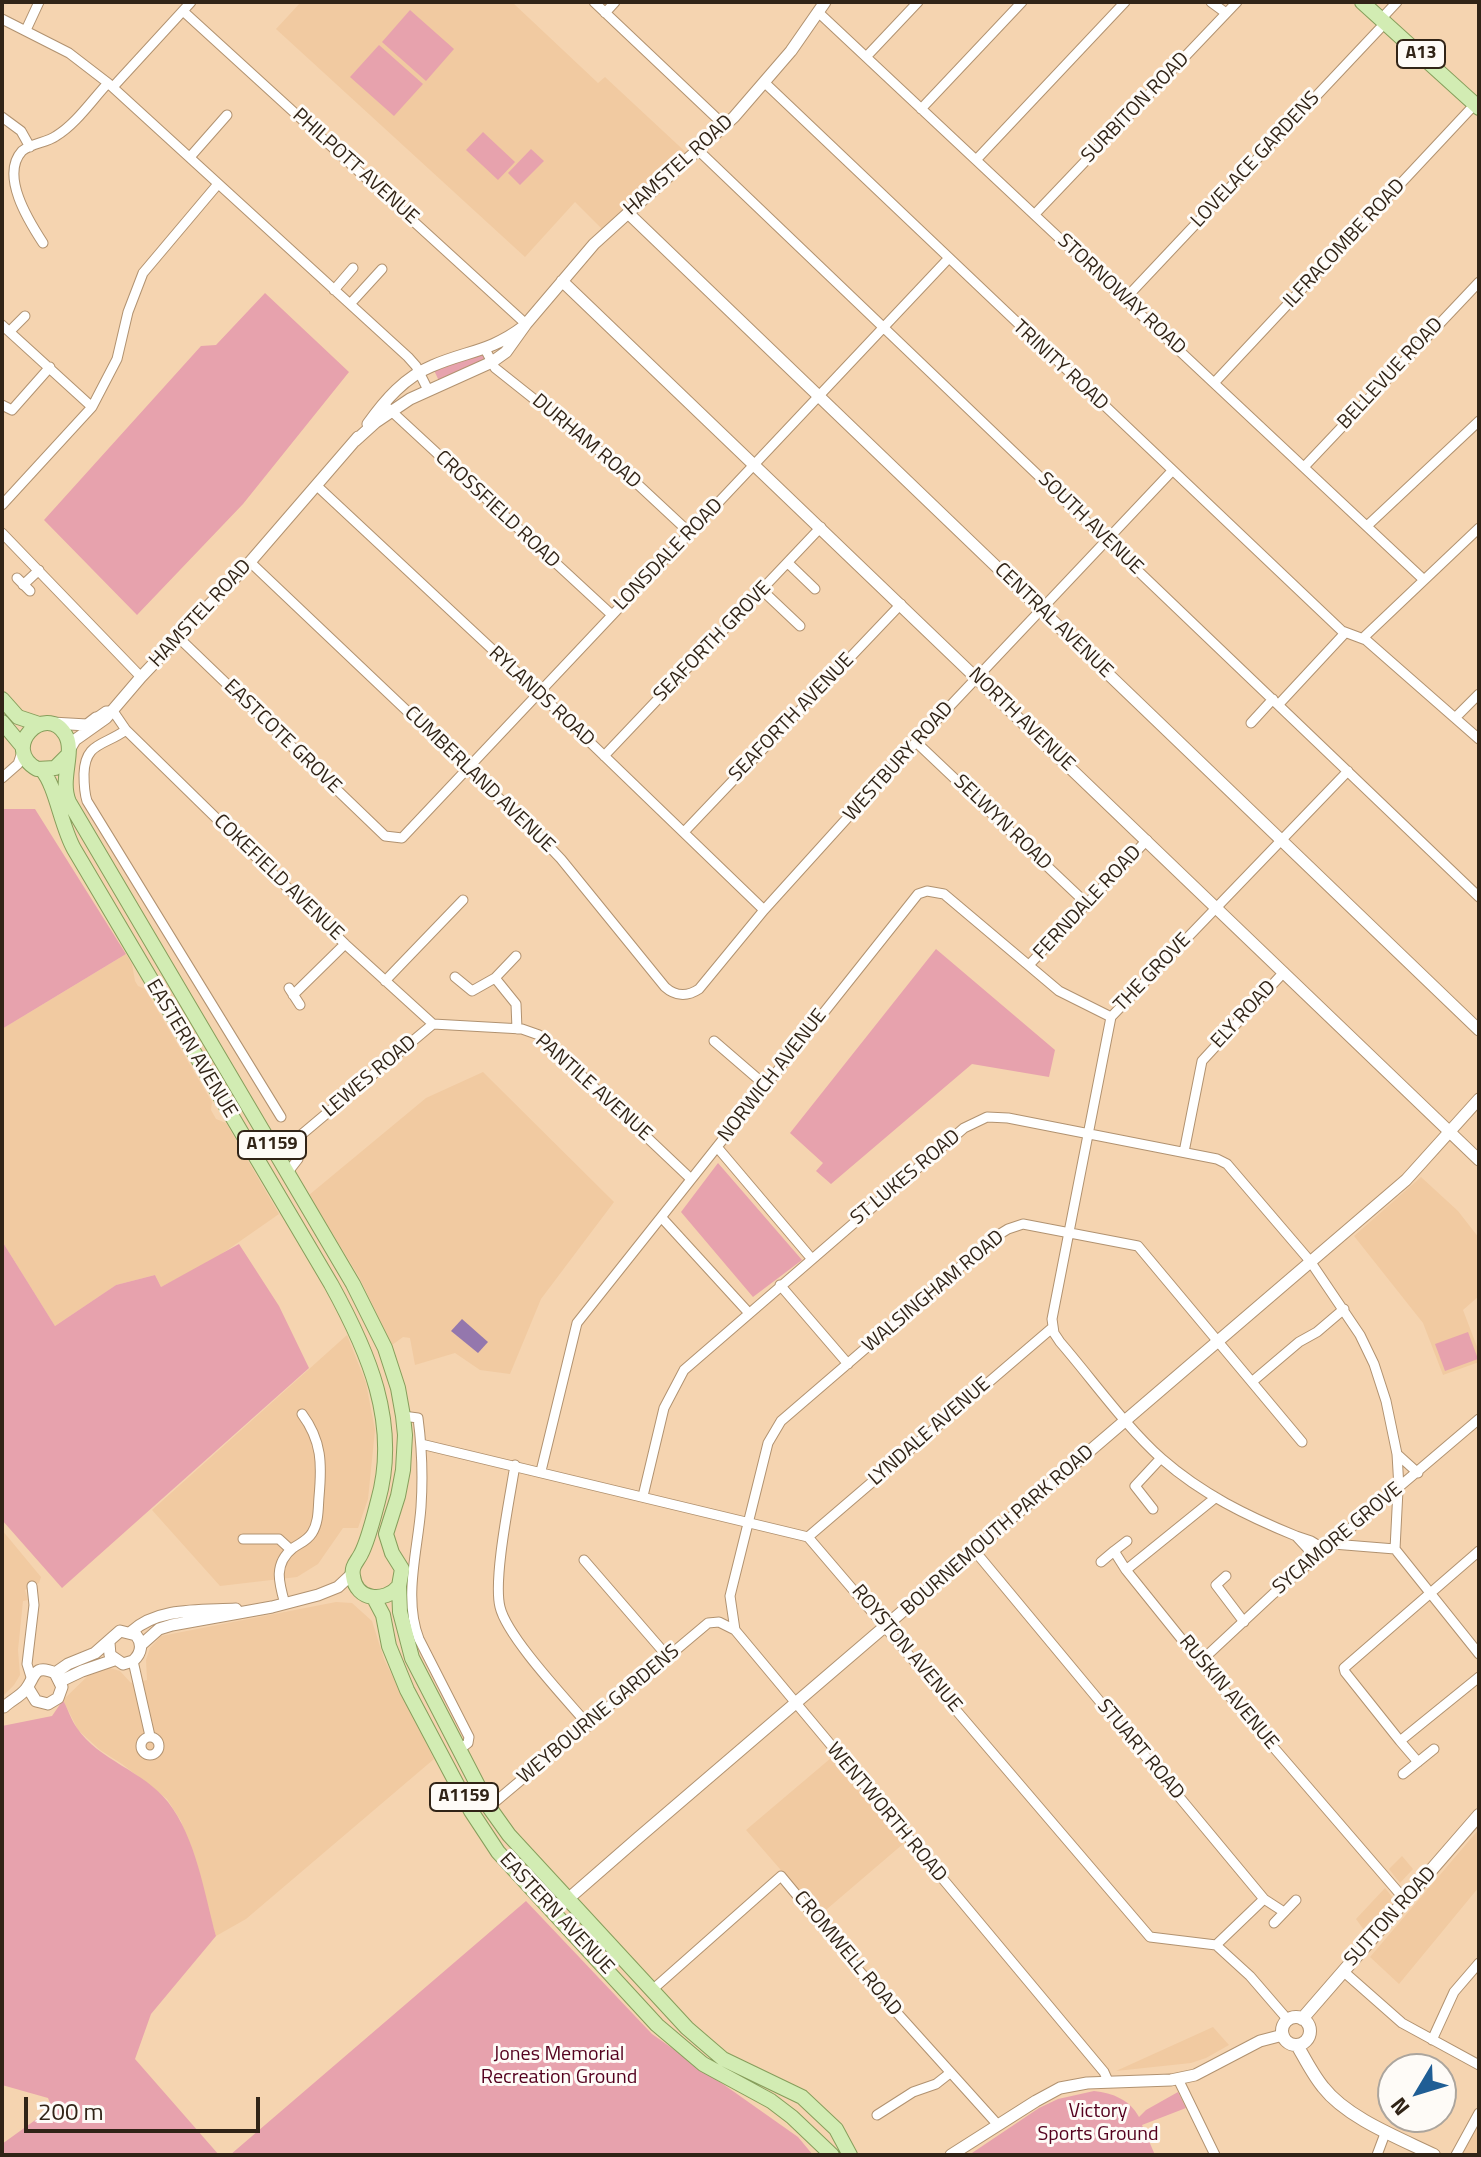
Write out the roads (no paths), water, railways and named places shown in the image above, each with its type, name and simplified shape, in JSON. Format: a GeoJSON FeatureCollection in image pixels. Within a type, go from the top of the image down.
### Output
{"type":"FeatureCollection","features":[{"type":"Feature","properties":{"kind":"main road","name":"A13"},"geometry":{"type":"LineString","coordinates":[[1362,2],[1478,104]]}},
{"type":"Feature","properties":{"kind":"main road"},"geometry":{"type":"LineString","coordinates":[[2,699],[18,717],[58,726],[65,734],[68,754],[55,768],[39,769]]}},
{"type":"Feature","properties":{"kind":"main road","name":"EASTERN AVENUE"},"geometry":{"type":"LineString","coordinates":[[2,722],[22,749],[25,760],[39,769],[51,784],[62,825],[74,849],[331,1284],[361,1341],[380,1401],[385,1451],[379,1500],[361,1555],[355,1563],[355,1585],[368,1595],[383,1615],[389,1646],[400,1676],[471,1811],[498,1852],[657,2025],[703,2064],[771,2101],[832,2155]]}},
{"type":"Feature","properties":{"kind":"main road"},"geometry":{"type":"LineString","coordinates":[[22,749],[27,731],[43,723]]}},
{"type":"Feature","properties":{"kind":"main road","name":"EASTERN AVENUE"},"geometry":{"type":"LineString","coordinates":[[68,754],[65,782],[69,802],[372,1318],[391,1366],[403,1416],[403,1470],[386,1534],[392,1553],[402,1569],[399,1586],[401,1617],[409,1651],[489,1807],[567,1903],[698,2039],[723,2059],[786,2088],[821,2112],[836,2129],[850,2155]]}},
{"type":"Feature","properties":{"kind":"main road"},"geometry":{"type":"LineString","coordinates":[[361,1555],[378,1548],[392,1553]]}},
{"type":"Feature","properties":{"kind":"main road"},"geometry":{"type":"LineString","coordinates":[[368,1595],[390,1595],[399,1586]]}},
{"type":"Feature","properties":{"kind":"main road","name":"SUTTON ROAD"},"geometry":{"type":"LineString","coordinates":[[1302,2019],[1479,1815]]}},
{"type":"Feature","properties":{"kind":"main road"},"geometry":{"type":"LineString","coordinates":[[1314,2073],[1309,2027],[1302,2019],[1295,2017],[1283,2027],[1283,2035],[1288,2042],[1297,2045],[1314,2073],[1335,2099],[1377,2125]]}},
{"type":"Feature","properties":{"kind":"main road"},"geometry":{"type":"LineString","coordinates":[[1297,2045],[1308,2037]]}},
{"type":"Feature","properties":{"kind":"main road"},"geometry":{"type":"LineString","coordinates":[[1390,2133],[1434,2155]]}},
{"type":"Feature","properties":{"kind":"street"},"geometry":{"type":"LineString","coordinates":[[26,30],[39,2]]}},
{"type":"Feature","properties":{"kind":"street"},"geometry":{"type":"LineString","coordinates":[[43,243],[13,195],[9,181],[12,162],[22,151],[63,131],[191,2]]}},
{"type":"Feature","properties":{"kind":"street"},"geometry":{"type":"LineString","coordinates":[[594,2],[725,126]]}},
{"type":"Feature","properties":{"kind":"street"},"geometry":{"type":"LineString","coordinates":[[605,13],[615,2]]}},
{"type":"Feature","properties":{"kind":"street"},"geometry":{"type":"LineString","coordinates":[[866,57],[918,2]]}},
{"type":"Feature","properties":{"kind":"street"},"geometry":{"type":"LineString","coordinates":[[921,109],[1022,2]]}},
{"type":"Feature","properties":{"kind":"street"},"geometry":{"type":"LineString","coordinates":[[976,160],[1125,2]]}},
{"type":"Feature","properties":{"kind":"street"},"geometry":{"type":"LineString","coordinates":[[1211,2],[1226,13]]}},
{"type":"Feature","properties":{"kind":"street","name":"SURBITON ROAD"},"geometry":{"type":"LineString","coordinates":[[1035,214],[1237,2]]}},
{"type":"Feature","properties":{"kind":"street","name":"LOVELACE GARDENS"},"geometry":{"type":"LineString","coordinates":[[1125,299],[1384,20],[1397,2]]}},
{"type":"Feature","properties":{"kind":"street","name":"STORNOWAY ROAD"},"geometry":{"type":"LineString","coordinates":[[821,7],[866,57],[1424,580]]}},
{"type":"Feature","properties":{"kind":"street","name":"HAMSTEL ROAD"},"geometry":{"type":"LineString","coordinates":[[387,407],[492,362],[511,348],[526,324],[594,244],[699,151],[765,83],[821,7]]}},
{"type":"Feature","properties":{"kind":"street","name":"PHILPOTT AVENUE"},"geometry":{"type":"LineString","coordinates":[[183,11],[526,324]]}},
{"type":"Feature","properties":{"kind":"street"},"geometry":{"type":"LineString","coordinates":[[2,19],[69,53],[110,85],[408,357],[428,390]]}},
{"type":"Feature","properties":{"kind":"street","name":"TRINITY ROAD"},"geometry":{"type":"LineString","coordinates":[[765,83],[1345,633],[1363,638]]}},
{"type":"Feature","properties":{"kind":"street","name":"ILFRACOMBE ROAD"},"geometry":{"type":"LineString","coordinates":[[1214,383],[1478,104]]}},
{"type":"Feature","properties":{"kind":"street"},"geometry":{"type":"LineString","coordinates":[[190,157],[227,115]]}},
{"type":"Feature","properties":{"kind":"street"},"geometry":{"type":"LineString","coordinates":[[2,117],[21,131],[30,147]]}},
{"type":"Feature","properties":{"kind":"street","name":"SOUTH AVENUE"},"geometry":{"type":"LineString","coordinates":[[699,151],[1479,897]]}},
{"type":"Feature","properties":{"kind":"street"},"geometry":{"type":"LineString","coordinates":[[2,505],[92,407],[117,359],[128,312],[143,273],[218,184]]}},
{"type":"Feature","properties":{"kind":"street","name":"CENTRAL AVENUE"},"geometry":{"type":"LineString","coordinates":[[628,213],[1479,1030]]}},
{"type":"Feature","properties":{"kind":"street","name":"LONSDALE ROAD"},"geometry":{"type":"LineString","coordinates":[[385,836],[402,838],[469,770],[538,692],[948,259]]}},
{"type":"Feature","properties":{"kind":"street"},"geometry":{"type":"LineString","coordinates":[[334,290],[353,268]]}},
{"type":"Feature","properties":{"kind":"street"},"geometry":{"type":"LineString","coordinates":[[350,304],[382,269]]}},
{"type":"Feature","properties":{"kind":"street","name":"NORTH AVENUE"},"geometry":{"type":"LineString","coordinates":[[562,281],[1479,1160]]}},
{"type":"Feature","properties":{"kind":"street","name":"BELLEVUE ROAD"},"geometry":{"type":"LineString","coordinates":[[1304,467],[1479,282]]}},
{"type":"Feature","properties":{"kind":"street"},"geometry":{"type":"LineString","coordinates":[[25,316],[6,328],[92,407]]}},
{"type":"Feature","properties":{"kind":"street","name":"HAMSTEL ROAD"},"geometry":{"type":"LineString","coordinates":[[98,721],[250,562],[419,372],[485,349],[526,324]]}},
{"type":"Feature","properties":{"kind":"street","name":"DURHAM ROAD"},"geometry":{"type":"LineString","coordinates":[[485,349],[498,370],[617,465],[690,533]]}},
{"type":"Feature","properties":{"kind":"street"},"geometry":{"type":"LineString","coordinates":[[2,405],[12,410],[50,367]]}},
{"type":"Feature","properties":{"kind":"street","name":"CROSSFIELD ROAD"},"geometry":{"type":"LineString","coordinates":[[387,407],[612,615]]}},
{"type":"Feature","properties":{"kind":"street"},"geometry":{"type":"LineString","coordinates":[[1367,526],[1479,421]]}},
{"type":"Feature","properties":{"kind":"street","name":"WESTBURY ROAD"},"geometry":{"type":"LineString","coordinates":[[699,989],[764,910],[916,742],[1172,471]]}},
{"type":"Feature","properties":{"kind":"street","name":"RYLANDS ROAD"},"geometry":{"type":"LineString","coordinates":[[316,485],[538,692],[764,910]]}},
{"type":"Feature","properties":{"kind":"street","name":"SEAFORTH GROVE"},"geometry":{"type":"LineString","coordinates":[[604,756],[821,527]]}},
{"type":"Feature","properties":{"kind":"street"},"geometry":{"type":"LineString","coordinates":[[1479,528],[1363,638],[1479,739]]}},
{"type":"Feature","properties":{"kind":"street"},"geometry":{"type":"LineString","coordinates":[[2,533],[141,677]]}},
{"type":"Feature","properties":{"kind":"street","name":"CUMBERLAND AVENUE"},"geometry":{"type":"LineString","coordinates":[[250,562],[561,859],[669,991],[682,995],[699,989]]}},
{"type":"Feature","properties":{"kind":"street"},"geometry":{"type":"LineString","coordinates":[[788,563],[815,589]]}},
{"type":"Feature","properties":{"kind":"street"},"geometry":{"type":"LineString","coordinates":[[23,585],[39,570]]}},
{"type":"Feature","properties":{"kind":"street"},"geometry":{"type":"LineString","coordinates":[[763,591],[800,626]]}},
{"type":"Feature","properties":{"kind":"street","name":"SEAFORTH AVENUE"},"geometry":{"type":"LineString","coordinates":[[684,832],[901,604]]}},
{"type":"Feature","properties":{"kind":"street"},"geometry":{"type":"LineString","coordinates":[[1251,723],[1345,633]]}},
{"type":"Feature","properties":{"kind":"street","name":"EASTCOTE GROVE"},"geometry":{"type":"LineString","coordinates":[[179,638],[385,836]]}},
{"type":"Feature","properties":{"kind":"street","name":"HAMSTEL ROAD"},"geometry":{"type":"LineString","coordinates":[[68,754],[75,740],[113,711],[141,677]]}},
{"type":"Feature","properties":{"kind":"street"},"geometry":{"type":"LineString","coordinates":[[1455,718],[1479,694]]}},
{"type":"Feature","properties":{"kind":"street","name":"COKEFIELD AVENUE"},"geometry":{"type":"LineString","coordinates":[[113,711],[126,730],[345,944],[433,1024]]}},
{"type":"Feature","properties":{"kind":"street"},"geometry":{"type":"LineString","coordinates":[[43,723],[87,725],[98,721],[126,730]]}},
{"type":"Feature","properties":{"kind":"street"},"geometry":{"type":"LineString","coordinates":[[126,730],[93,748],[86,756],[84,787],[87,801],[281,1117]]}},
{"type":"Feature","properties":{"kind":"street","name":"SELWYN ROAD"},"geometry":{"type":"LineString","coordinates":[[916,742],[1087,904]]}},
{"type":"Feature","properties":{"kind":"street"},"geometry":{"type":"LineString","coordinates":[[6,776],[21,759],[22,749]]}},
{"type":"Feature","properties":{"kind":"street"},"geometry":{"type":"LineString","coordinates":[[6,776],[39,769]]}},
{"type":"Feature","properties":{"kind":"street","name":"THE GROVE"},"geometry":{"type":"LineString","coordinates":[[1052,1328],[1111,1017],[1348,771]]}},
{"type":"Feature","properties":{"kind":"street","name":"FERNDALE ROAD"},"geometry":{"type":"LineString","coordinates":[[1029,965],[1147,840]]}},
{"type":"Feature","properties":{"kind":"street","name":"NORWICH AVENUE"},"geometry":{"type":"LineString","coordinates":[[541,1471],[577,1323],[918,894],[927,891],[944,894],[1067,996],[1111,1017]]}},
{"type":"Feature","properties":{"kind":"street"},"geometry":{"type":"LineString","coordinates":[[385,981],[463,900]]}},
{"type":"Feature","properties":{"kind":"street"},"geometry":{"type":"LineString","coordinates":[[300,1005],[291,992],[345,944]]}},
{"type":"Feature","properties":{"kind":"street"},"geometry":{"type":"LineString","coordinates":[[455,977],[470,991],[495,978],[516,956]]}},
{"type":"Feature","properties":{"kind":"street","name":"ELY ROAD"},"geometry":{"type":"LineString","coordinates":[[1184,1152],[1202,1061],[1284,972]]}},
{"type":"Feature","properties":{"kind":"street"},"geometry":{"type":"LineString","coordinates":[[495,978],[516,1004],[517,1029]]}},
{"type":"Feature","properties":{"kind":"street","name":"LEWES ROAD"},"geometry":{"type":"LineString","coordinates":[[288,1172],[298,1159],[301,1135],[433,1024]]}},
{"type":"Feature","properties":{"kind":"street","name":"PANTILE AVENUE"},"geometry":{"type":"LineString","coordinates":[[433,1024],[517,1029],[539,1035],[691,1179]]}},
{"type":"Feature","properties":{"kind":"street"},"geometry":{"type":"LineString","coordinates":[[714,1041],[765,1085]]}},
{"type":"Feature","properties":{"kind":"street","name":"BOURNEMOUTH PARK ROAD"},"geometry":{"type":"LineString","coordinates":[[567,1903],[638,1838],[1413,1174],[1479,1099]]}},
{"type":"Feature","properties":{"kind":"street","name":"ST LUKES ROAD"},"geometry":{"type":"LineString","coordinates":[[643,1496],[664,1408],[672,1388],[693,1360],[964,1128],[980,1119],[1008,1118],[1184,1152],[1227,1164],[1310,1261],[1344,1309],[1374,1364],[1386,1401],[1397,1454],[1395,1549]]}},
{"type":"Feature","properties":{"kind":"street"},"geometry":{"type":"LineString","coordinates":[[717,1147],[811,1258]]}},
{"type":"Feature","properties":{"kind":"street"},"geometry":{"type":"LineString","coordinates":[[662,1218],[748,1312]]}},
{"type":"Feature","properties":{"kind":"street","name":"WALSINGHAM ROAD"},"geometry":{"type":"LineString","coordinates":[[748,1521],[774,1431],[1002,1232],[1023,1224],[1138,1246],[1302,1442]]}},
{"type":"Feature","properties":{"kind":"street"},"geometry":{"type":"LineString","coordinates":[[780,1285],[848,1364]]}},
{"type":"Feature","properties":{"kind":"street"},"geometry":{"type":"LineString","coordinates":[[1253,1381],[1344,1309]]}},
{"type":"Feature","properties":{"kind":"street"},"geometry":{"type":"LineString","coordinates":[[1052,1328],[1060,1342],[1161,1458],[1215,1498],[1296,1536],[1330,1547],[1395,1549],[1479,1654]]}},
{"type":"Feature","properties":{"kind":"street","name":"LYNDALE AVENUE"},"geometry":{"type":"LineString","coordinates":[[808,1537],[1052,1328]]}},
{"type":"Feature","properties":{"kind":"street"},"geometry":{"type":"LineString","coordinates":[[279,1606],[279,1568],[284,1557],[307,1539],[316,1525],[322,1466],[317,1439],[302,1414]]}},
{"type":"Feature","properties":{"kind":"street","name":"EASTERN AVENUE"},"geometry":{"type":"LineString","coordinates":[[403,1416],[418,1418],[423,1481],[412,1616],[419,1639],[469,1737],[468,1743],[459,1750]]}},
{"type":"Feature","properties":{"kind":"street","name":"SYCAMORE GROVE"},"geometry":{"type":"LineString","coordinates":[[1200,1662],[1273,1594],[1479,1419]]}},
{"type":"Feature","properties":{"kind":"street"},"geometry":{"type":"LineString","coordinates":[[421,1444],[808,1537]]}},
{"type":"Feature","properties":{"kind":"street"},"geometry":{"type":"LineString","coordinates":[[1397,1454],[1418,1473]]}},
{"type":"Feature","properties":{"kind":"street"},"geometry":{"type":"LineString","coordinates":[[1153,1509],[1135,1486],[1161,1458]]}},
{"type":"Feature","properties":{"kind":"street"},"geometry":{"type":"LineString","coordinates":[[515,1465],[501,1568],[500,1608],[507,1624],[524,1647],[589,1726]]}},
{"type":"Feature","properties":{"kind":"street"},"geometry":{"type":"LineString","coordinates":[[1126,1570],[1215,1498]]}},
{"type":"Feature","properties":{"kind":"street"},"geometry":{"type":"LineString","coordinates":[[735,1630],[730,1596],[740,1566],[748,1521]]}},
{"type":"Feature","properties":{"kind":"street"},"geometry":{"type":"LineString","coordinates":[[1296,1536],[1308,1549],[1310,1563]]}},
{"type":"Feature","properties":{"kind":"street","name":"ROYSTON AVENUE"},"geometry":{"type":"LineString","coordinates":[[808,1537],[1150,1937],[1216,1945]]}},
{"type":"Feature","properties":{"kind":"street"},"geometry":{"type":"LineString","coordinates":[[243,1539],[279,1539],[291,1550]]}},
{"type":"Feature","properties":{"kind":"street"},"geometry":{"type":"LineString","coordinates":[[1101,1562],[1127,1541]]}},
{"type":"Feature","properties":{"kind":"street","name":"STUART ROAD"},"geometry":{"type":"LineString","coordinates":[[974,1550],[1264,1899],[1284,1912]]}},
{"type":"Feature","properties":{"kind":"street","name":"RUSKIN AVENUE"},"geometry":{"type":"LineString","coordinates":[[1114,1551],[1200,1662],[1406,1901]]}},
{"type":"Feature","properties":{"kind":"street"},"geometry":{"type":"LineString","coordinates":[[1418,1762],[1344,1668],[1479,1551]]}},
{"type":"Feature","properties":{"kind":"street"},"geometry":{"type":"LineString","coordinates":[[584,1560],[668,1657]]}},
{"type":"Feature","properties":{"kind":"street"},"geometry":{"type":"LineString","coordinates":[[141,1645],[159,1629],[172,1625],[279,1606],[318,1595],[338,1587],[353,1573]]}},
{"type":"Feature","properties":{"kind":"street"},"geometry":{"type":"LineString","coordinates":[[1226,1576],[1212,1588],[1244,1622]]}},
{"type":"Feature","properties":{"kind":"street"},"geometry":{"type":"LineString","coordinates":[[32,1586],[34,1605],[27,1664],[36,1701]]}},
{"type":"Feature","properties":{"kind":"street"},"geometry":{"type":"LineString","coordinates":[[318,1595],[349,1590],[368,1595]]}},
{"type":"Feature","properties":{"kind":"street","name":"WEYBOURNE GARDENS"},"geometry":{"type":"LineString","coordinates":[[489,1807],[708,1623],[725,1608],[730,1596]]}},
{"type":"Feature","properties":{"kind":"street"},"geometry":{"type":"LineString","coordinates":[[131,1632],[141,1645],[138,1657],[123,1664],[114,1660],[108,1649],[115,1634],[131,1632],[157,1615],[279,1606]]}},
{"type":"Feature","properties":{"kind":"street"},"geometry":{"type":"LineString","coordinates":[[708,1623],[719,1622],[735,1630]]}},
{"type":"Feature","properties":{"kind":"street","name":"WENTWORTH ROAD"},"geometry":{"type":"LineString","coordinates":[[735,1630],[1104,2072],[1108,2081]]}},
{"type":"Feature","properties":{"kind":"street"},"geometry":{"type":"LineString","coordinates":[[53,1675],[109,1643]]}},
{"type":"Feature","properties":{"kind":"street"},"geometry":{"type":"LineString","coordinates":[[3,1707],[36,1701],[48,1704],[56,1700],[61,1692],[53,1675],[35,1660],[29,1645]]}},
{"type":"Feature","properties":{"kind":"street"},"geometry":{"type":"LineString","coordinates":[[3,1707],[30,1682],[82,1671],[114,1660]]}},
{"type":"Feature","properties":{"kind":"street"},"geometry":{"type":"LineString","coordinates":[[133,1661],[150,1736]]}},
{"type":"Feature","properties":{"kind":"street"},"geometry":{"type":"LineString","coordinates":[[1400,1741],[1479,1677]]}},
{"type":"Feature","properties":{"kind":"street"},"geometry":{"type":"LineString","coordinates":[[1403,1774],[1434,1749]]}},
{"type":"Feature","properties":{"kind":"street","name":"CROMWELL ROAD"},"geometry":{"type":"LineString","coordinates":[[651,1991],[781,1876],[862,1974],[998,2125]]}},
{"type":"Feature","properties":{"kind":"street"},"geometry":{"type":"LineString","coordinates":[[1264,1899],[1216,1945],[1251,1977],[1288,2020]]}},
{"type":"Feature","properties":{"kind":"street"},"geometry":{"type":"LineString","coordinates":[[1274,1923],[1296,1900]]}},
{"type":"Feature","properties":{"kind":"street"},"geometry":{"type":"LineString","coordinates":[[541,1901],[550,1906],[567,1903],[565,1914],[604,1966]]}},
{"type":"Feature","properties":{"kind":"street"},"geometry":{"type":"LineString","coordinates":[[1432,2040],[1454,1992],[1479,1963]]}},
{"type":"Feature","properties":{"kind":"street"},"geometry":{"type":"LineString","coordinates":[[1343,1971],[1402,2023],[1479,2065]]}},
{"type":"Feature","properties":{"kind":"street"},"geometry":{"type":"LineString","coordinates":[[951,2155],[1060,2088],[1108,2081],[1178,2079],[1208,2071],[1248,2047],[1283,2035]]}},
{"type":"Feature","properties":{"kind":"street"},"geometry":{"type":"LineString","coordinates":[[877,2115],[913,2092],[936,2084],[950,2073]]}},
{"type":"Feature","properties":{"kind":"street"},"geometry":{"type":"LineString","coordinates":[[1178,2079],[1215,2155]]}},
{"type":"Feature","properties":{"kind":"street"},"geometry":{"type":"LineString","coordinates":[[1456,2155],[1479,2113]]}},
{"type":"Feature","properties":{"kind":"street"},"geometry":{"type":"LineString","coordinates":[[1377,2155],[1385,2133]]}},
{"type":"Feature","properties":{"kind":"park label","name":"Jones Memorial Recreation Ground"},"geometry":{"type":"Point","coordinates":[559,2066]}},
{"type":"Feature","properties":{"kind":"park label","name":"Victory Sports Ground"},"geometry":{"type":"Point","coordinates":[1098,2124]}}]}
